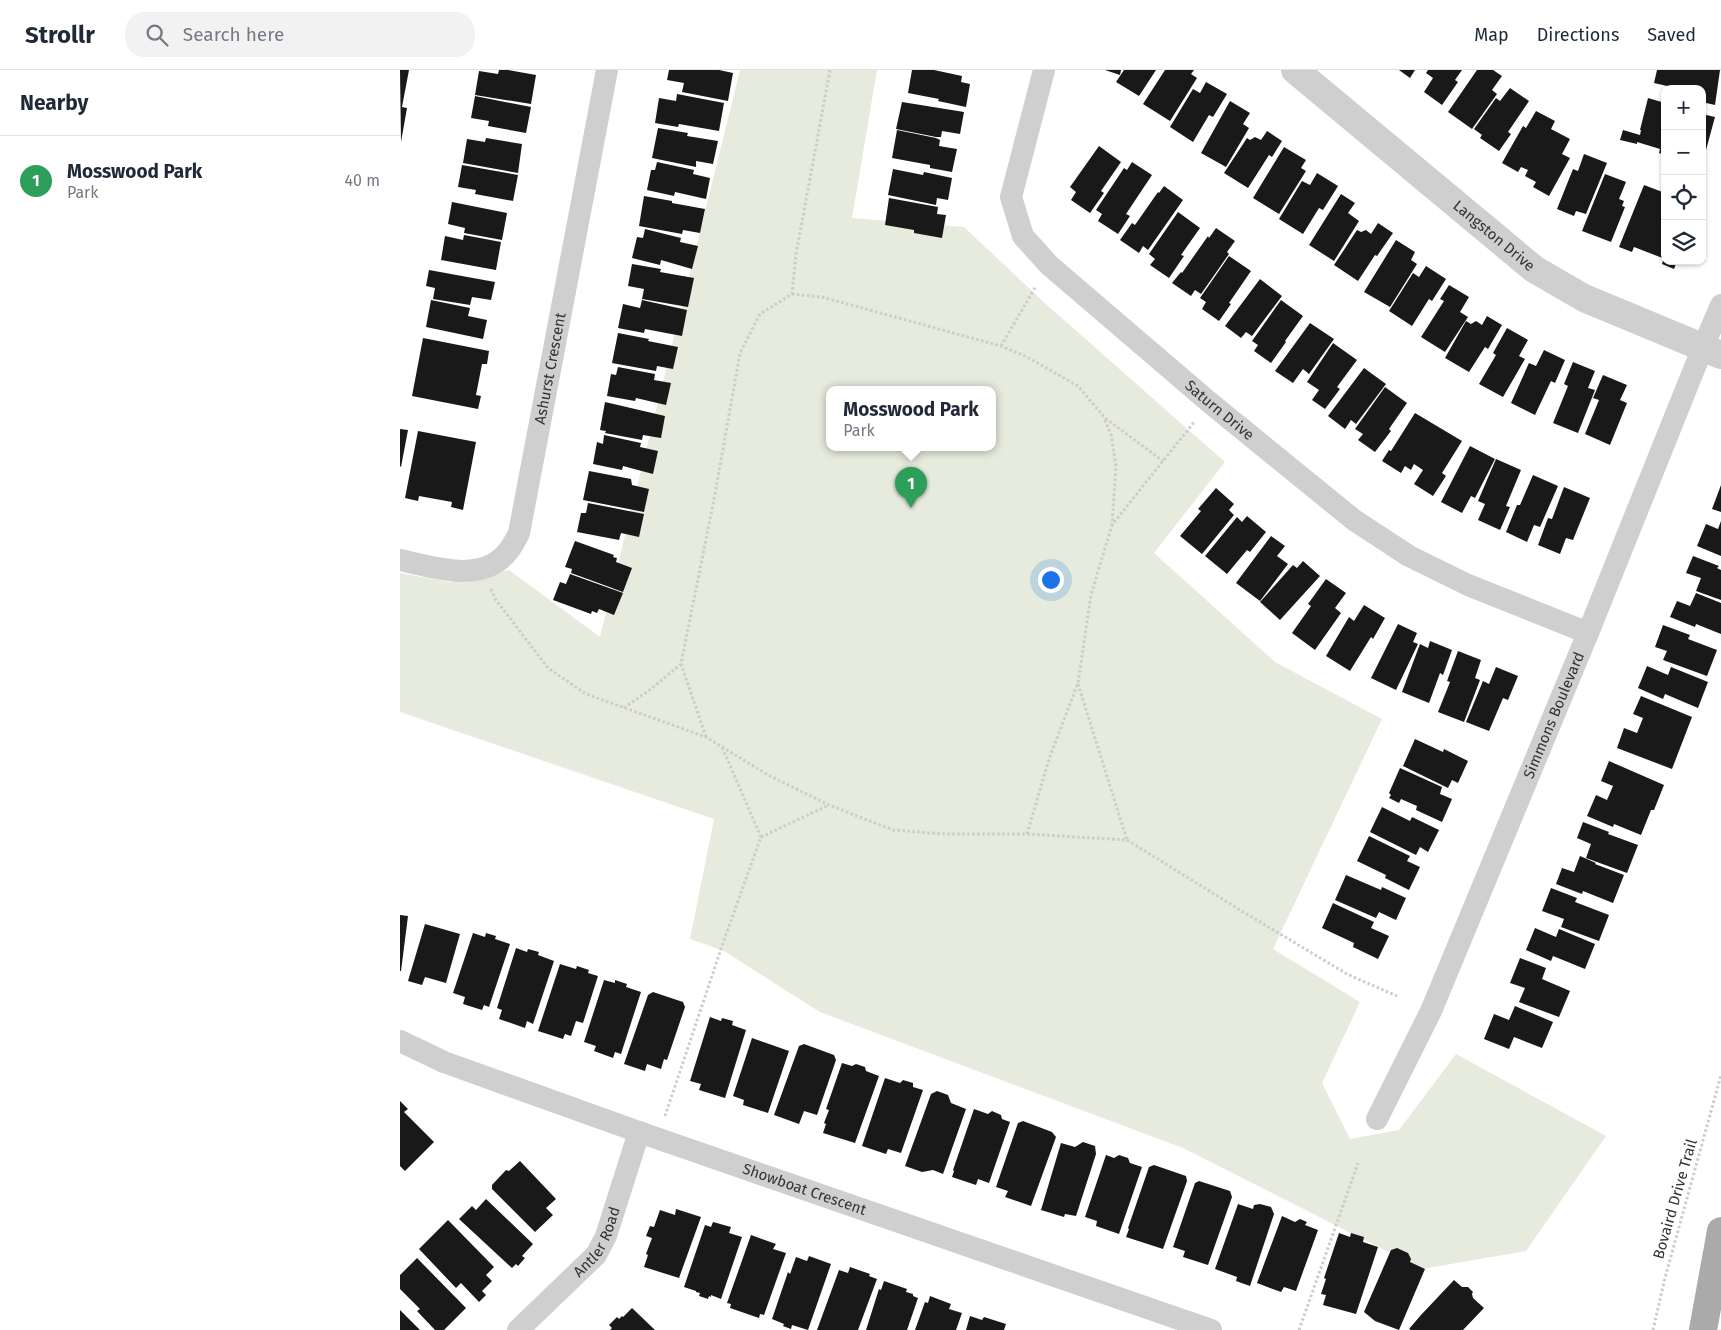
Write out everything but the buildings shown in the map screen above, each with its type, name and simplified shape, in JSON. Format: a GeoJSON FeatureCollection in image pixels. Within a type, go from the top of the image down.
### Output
{"type":"FeatureCollection","features":[{"type":"Feature","properties":{"kind":"main road"},"geometry":{"type":"LineString","coordinates":[[1703,1330],[1721,1231]]}},
{"type":"Feature","properties":{"kind":"street","name":"Ashurst Crescent"},"geometry":{"type":"LineString","coordinates":[[400,560],[457,572],[478,570],[494,563],[508,552],[519,533],[607,70]]}},
{"type":"Feature","properties":{"kind":"street","name":"Saturn Drive"},"geometry":{"type":"LineString","coordinates":[[1044,70],[1011,197],[1023,236],[1049,265],[1209,402],[1354,520],[1409,556],[1468,585],[1588,633]]}},
{"type":"Feature","properties":{"kind":"street","name":"Langston Drive"},"geometry":{"type":"LineString","coordinates":[[1295,70],[1534,269],[1584,298],[1712,351]]}},
{"type":"Feature","properties":{"kind":"street","name":"Simmons Boulevard"},"geometry":{"type":"LineString","coordinates":[[1378,1120],[1431,1011],[1588,633],[1712,351],[1721,305]]}},
{"type":"Feature","properties":{"kind":"street","name":"Showboat Crescent"},"geometry":{"type":"LineString","coordinates":[[400,1042],[444,1062],[639,1132],[1212,1330]]}},
{"type":"Feature","properties":{"kind":"street","name":"Antler Road"},"geometry":{"type":"LineString","coordinates":[[518,1330],[596,1255],[606,1236],[639,1132]]}},
{"type":"Feature","properties":{"kind":"path"},"geometry":{"type":"LineString","coordinates":[[792,294],[796,254],[830,70]]}},
{"type":"Feature","properties":{"kind":"path"},"geometry":{"type":"LineString","coordinates":[[1001,346],[1049,265]]}},
{"type":"Feature","properties":{"kind":"path"},"geometry":{"type":"LineString","coordinates":[[706,738],[681,664],[715,494],[740,353],[760,314],[792,294],[822,297],[1001,346],[1028,358],[1078,386],[1105,418],[1163,461]]}},
{"type":"Feature","properties":{"kind":"path"},"geometry":{"type":"LineString","coordinates":[[1112,525],[1209,402]]}},
{"type":"Feature","properties":{"kind":"path"},"geometry":{"type":"LineString","coordinates":[[1028,834],[1049,759],[1078,683],[1092,596],[1112,525],[1116,466],[1105,418]]}},
{"type":"Feature","properties":{"kind":"path"},"geometry":{"type":"LineString","coordinates":[[490,586],[496,600],[548,668],[586,694],[706,738],[768,775],[830,805],[893,830],[944,834],[1028,834],[1127,840],[1347,974],[1397,996]]}},
{"type":"Feature","properties":{"kind":"path"},"geometry":{"type":"LineString","coordinates":[[624,708],[651,690],[681,664]]}},
{"type":"Feature","properties":{"kind":"path"},"geometry":{"type":"LineString","coordinates":[[1078,683],[1127,840]]}},
{"type":"Feature","properties":{"kind":"path"},"geometry":{"type":"LineString","coordinates":[[665,1116],[761,837],[721,746]]}},
{"type":"Feature","properties":{"kind":"path"},"geometry":{"type":"LineString","coordinates":[[761,837],[830,805]]}},
{"type":"Feature","properties":{"kind":"path","name":"Bovaird Drive Trail"},"geometry":{"type":"LineString","coordinates":[[1652,1330],[1721,1075]]}},
{"type":"Feature","properties":{"kind":"path"},"geometry":{"type":"LineString","coordinates":[[1300,1330],[1358,1163]]}},
{"type":"Feature","properties":{"kind":"shaded area"},"geometry":{"type":"Polygon","coordinates":[[[740,70],[877,70],[852,218],[964,227],[1048,306],[1225,462],[1154,553],[1275,662],[1382,719],[1273,949],[1360,1002],[1322,1083],[1350,1139],[1399,1130],[1456,1054],[1606,1136],[1526,1251],[1422,1269],[1183,1148],[820,1012],[724,951],[690,939],[714,819],[400,712],[400,573],[449,582],[509,570],[600,637],[740,70]]]}},
{"type":"Feature","properties":{"kind":"place","name":"Mosswood Park"},"geometry":{"type":"Point","coordinates":[911,508]}}]}
